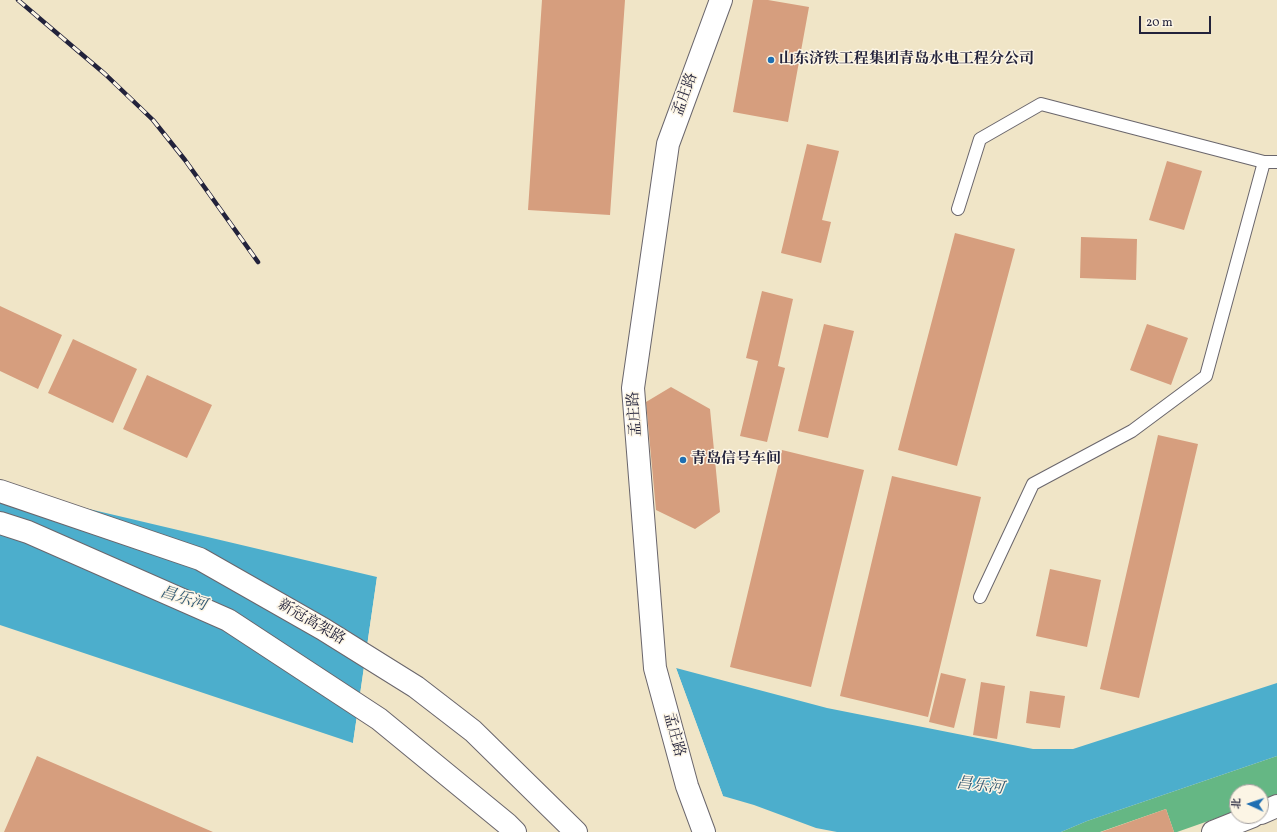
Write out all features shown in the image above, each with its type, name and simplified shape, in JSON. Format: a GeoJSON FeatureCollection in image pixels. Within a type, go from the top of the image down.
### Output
{"type":"FeatureCollection","features":[{"type":"Feature","properties":{"kind":"main road","name":"孟庄路"},"geometry":{"type":"LineString","coordinates":[[704,832],[687,786],[656,668],[633,388],[668,144],[721,0]]}},
{"type":"Feature","properties":{"kind":"main road","name":"新冠高架路"},"geometry":{"type":"LineString","coordinates":[[0,491],[200,559],[323,629],[416,686],[473,731],[576,832]]}},
{"type":"Feature","properties":{"kind":"main road"},"geometry":{"type":"LineString","coordinates":[[0,523],[28,532],[228,620],[379,719],[515,832]]}},
{"type":"Feature","properties":{"kind":"main road"},"geometry":{"type":"LineString","coordinates":[[1213,832],[1233,824]]}},
{"type":"Feature","properties":{"kind":"lane"},"geometry":{"type":"LineString","coordinates":[[958,209],[980,139],[1041,104],[1264,162],[1277,162]]}},
{"type":"Feature","properties":{"kind":"lane"},"geometry":{"type":"LineString","coordinates":[[980,597],[1033,484],[1132,431],[1206,376],[1264,162]]}},
{"type":"Feature","properties":{"kind":"green space"},"geometry":{"type":"Polygon","coordinates":[[[1277,756],[1277,794],[1269,798],[1269,784],[1229,784],[1229,814],[1177,832],[1174,832],[1166,809],[1100,832],[1061,832],[1087,821],[1277,756]]]}},
{"type":"Feature","properties":{"kind":"water","name":"昌乐河"},"geometry":{"type":"Polygon","coordinates":[[[0,488],[377,577],[353,743],[0,625],[0,488]]]}},
{"type":"Feature","properties":{"kind":"water","name":"昌乐河"},"geometry":{"type":"Polygon","coordinates":[[[676,668],[827,708],[1033,749],[1073,749],[1277,683],[1277,756],[1087,821],[1061,832],[837,832],[816,828],[754,805],[723,796],[676,668]]]}},
{"type":"Feature","properties":{"kind":"pier"},"geometry":{"type":"Polygon","coordinates":[[[377,577],[379,577],[355,743],[353,743],[377,577]]]}},
{"type":"Feature","properties":{"kind":"pier"},"geometry":{"type":"Polygon","coordinates":[[[674,668],[676,668],[723,796],[721,795],[674,668]]]}},
{"type":"Feature","properties":{"kind":"building"},"geometry":{"type":"Polygon","coordinates":[[[542,0],[625,0],[610,215],[528,210],[542,0]]]}},
{"type":"Feature","properties":{"kind":"building","name":"山东济铁工程集团青岛水电工程分公司"},"geometry":{"type":"Polygon","coordinates":[[[753,0],[768,0],[809,7],[788,122],[733,112],[753,0]]]}},
{"type":"Feature","properties":{"kind":"building"},"geometry":{"type":"Polygon","coordinates":[[[807,144],[839,151],[822,220],[831,222],[821,263],[781,253],[807,144]]]}},
{"type":"Feature","properties":{"kind":"building"},"geometry":{"type":"Polygon","coordinates":[[[1167,161],[1202,171],[1184,230],[1149,220],[1167,161]]]}},
{"type":"Feature","properties":{"kind":"building"},"geometry":{"type":"Polygon","coordinates":[[[955,233],[1015,249],[957,466],[898,450],[955,233]]]}},
{"type":"Feature","properties":{"kind":"building"},"geometry":{"type":"Polygon","coordinates":[[[1081,237],[1137,239],[1136,280],[1080,278],[1081,237]]]}},
{"type":"Feature","properties":{"kind":"building"},"geometry":{"type":"Polygon","coordinates":[[[762,291],[793,299],[778,366],[785,368],[767,442],[740,436],[758,361],[746,358],[762,291]]]}},
{"type":"Feature","properties":{"kind":"building"},"geometry":{"type":"Polygon","coordinates":[[[0,306],[62,335],[38,389],[0,371],[0,306]]]}},
{"type":"Feature","properties":{"kind":"building"},"geometry":{"type":"Polygon","coordinates":[[[824,324],[854,331],[828,438],[798,431],[824,324]]]}},
{"type":"Feature","properties":{"kind":"building"},"geometry":{"type":"Polygon","coordinates":[[[1147,324],[1188,338],[1171,385],[1130,370],[1147,324]]]}},
{"type":"Feature","properties":{"kind":"building"},"geometry":{"type":"Polygon","coordinates":[[[73,339],[137,369],[113,423],[48,393],[73,339]]]}},
{"type":"Feature","properties":{"kind":"building"},"geometry":{"type":"Polygon","coordinates":[[[147,375],[212,405],[187,458],[123,429],[147,375]]]}},
{"type":"Feature","properties":{"kind":"building","name":"青岛信号车间"},"geometry":{"type":"Polygon","coordinates":[[[671,387],[710,409],[720,512],[695,529],[656,510],[646,402],[671,387]]]}},
{"type":"Feature","properties":{"kind":"building"},"geometry":{"type":"Polygon","coordinates":[[[1158,435],[1198,444],[1139,698],[1100,689],[1158,435]]]}},
{"type":"Feature","properties":{"kind":"building"},"geometry":{"type":"Polygon","coordinates":[[[782,450],[864,470],[811,687],[730,667],[782,450]]]}},
{"type":"Feature","properties":{"kind":"building"},"geometry":{"type":"Polygon","coordinates":[[[892,476],[981,497],[928,717],[840,696],[892,476]]]}},
{"type":"Feature","properties":{"kind":"building"},"geometry":{"type":"Polygon","coordinates":[[[1050,569],[1101,580],[1087,647],[1036,636],[1050,569]]]}},
{"type":"Feature","properties":{"kind":"building"},"geometry":{"type":"Polygon","coordinates":[[[941,673],[966,679],[954,728],[929,722],[941,673]]]}},
{"type":"Feature","properties":{"kind":"building"},"geometry":{"type":"Polygon","coordinates":[[[981,682],[1005,686],[997,739],[973,735],[981,682]]]}},
{"type":"Feature","properties":{"kind":"building"},"geometry":{"type":"Polygon","coordinates":[[[1030,691],[1065,696],[1060,728],[1026,723],[1030,691]]]}},
{"type":"Feature","properties":{"kind":"building"},"geometry":{"type":"Polygon","coordinates":[[[37,756],[213,832],[4,832],[37,756]]]}},
{"type":"Feature","properties":{"kind":"building"},"geometry":{"type":"Polygon","coordinates":[[[1166,809],[1174,832],[1101,832],[1166,809]]]}},
{"type":"Feature","properties":{"kind":"railway"},"geometry":{"type":"LineString","coordinates":[[18,0],[105,74],[153,120],[185,160],[258,262]]}},
{"type":"Feature","properties":{"kind":"place","name":"山东济铁工程集团青岛水电工程分公司"},"geometry":{"type":"Point","coordinates":[771,60]}},
{"type":"Feature","properties":{"kind":"place","name":"青岛信号车间"},"geometry":{"type":"Point","coordinates":[683,460]}}]}
